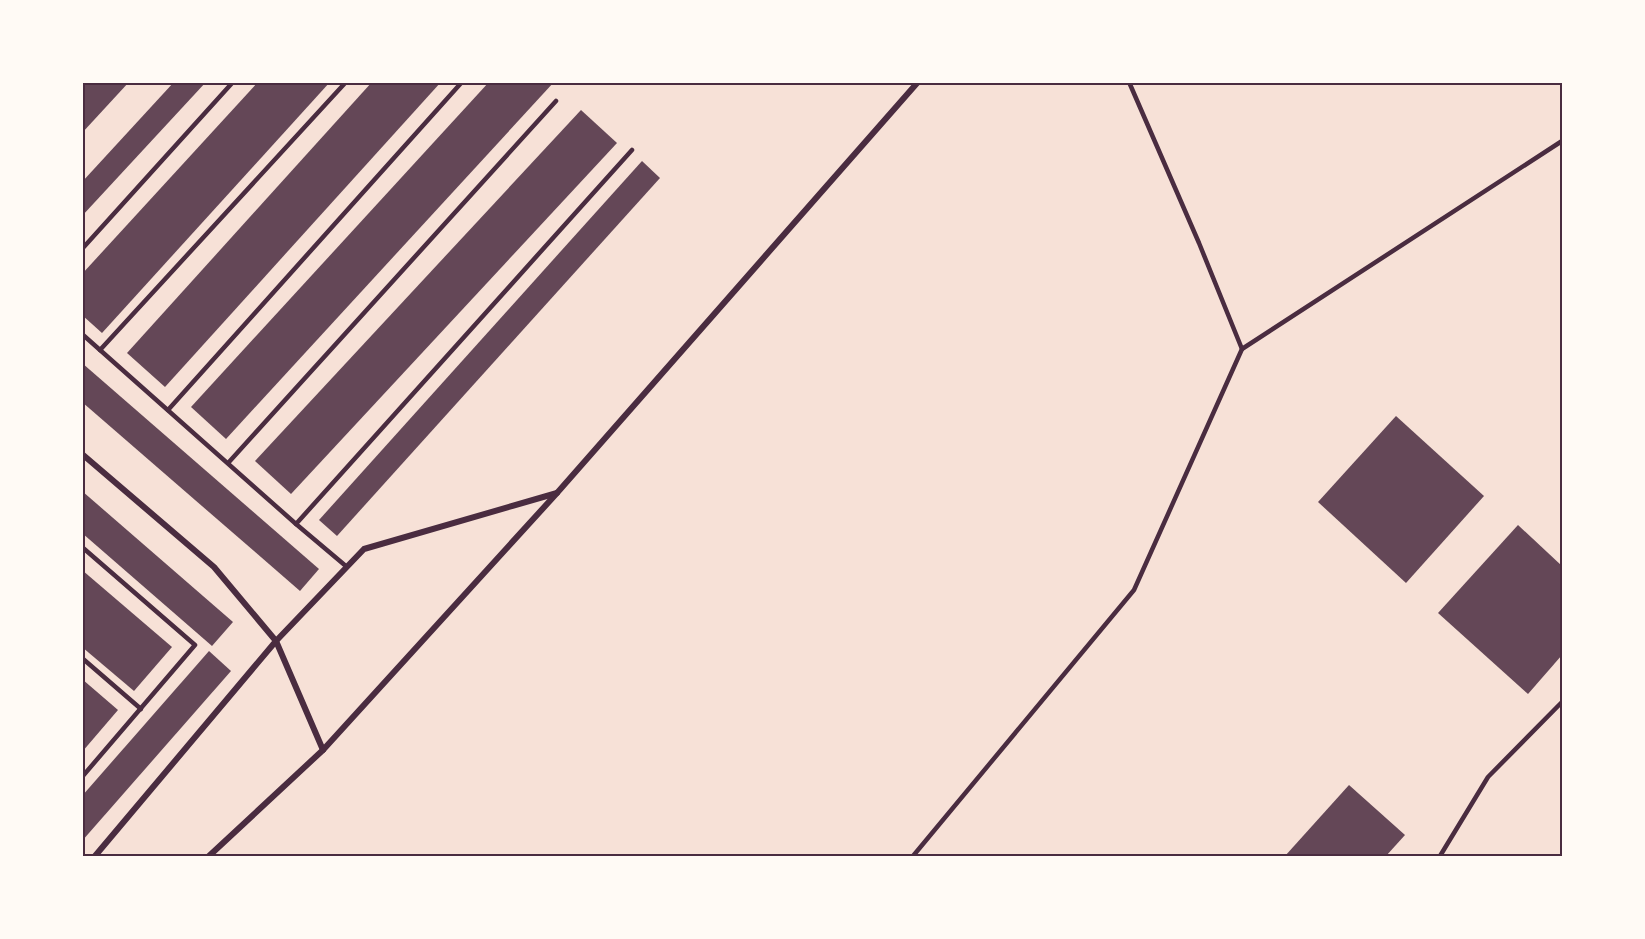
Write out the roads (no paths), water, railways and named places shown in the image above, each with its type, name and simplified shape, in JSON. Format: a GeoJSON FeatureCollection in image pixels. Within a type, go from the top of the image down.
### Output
{"type":"FeatureCollection","features":[{"type":"Feature","properties":{"kind":"street"},"geometry":{"type":"LineString","coordinates":[[209,856],[322,750],[558,493],[918,82]]}},
{"type":"Feature","properties":{"kind":"street"},"geometry":{"type":"LineString","coordinates":[[82,454],[214,567],[276,641],[322,750]]}},
{"type":"Feature","properties":{"kind":"street"},"geometry":{"type":"LineString","coordinates":[[95,856],[276,641],[364,549],[558,493]]}},
{"type":"Feature","properties":{"kind":"lane"},"geometry":{"type":"LineString","coordinates":[[82,249],[233,82]]}},
{"type":"Feature","properties":{"kind":"lane"},"geometry":{"type":"LineString","coordinates":[[100,350],[346,82]]}},
{"type":"Feature","properties":{"kind":"lane"},"geometry":{"type":"LineString","coordinates":[[168,410],[462,82]]}},
{"type":"Feature","properties":{"kind":"lane"},"geometry":{"type":"LineString","coordinates":[[1129,82],[1242,349]]}},
{"type":"Feature","properties":{"kind":"lane"},"geometry":{"type":"LineString","coordinates":[[229,462],[556,101]]}},
{"type":"Feature","properties":{"kind":"lane"},"geometry":{"type":"LineString","coordinates":[[913,856],[1134,590],[1242,349],[1563,141]]}},
{"type":"Feature","properties":{"kind":"lane"},"geometry":{"type":"LineString","coordinates":[[296,524],[632,150]]}},
{"type":"Feature","properties":{"kind":"lane"},"geometry":{"type":"LineString","coordinates":[[82,334],[347,567]]}},
{"type":"Feature","properties":{"kind":"lane"},"geometry":{"type":"LineString","coordinates":[[82,547],[195,645],[83,775]]}},
{"type":"Feature","properties":{"kind":"lane"},"geometry":{"type":"LineString","coordinates":[[82,658],[141,709]]}},
{"type":"Feature","properties":{"kind":"lane"},"geometry":{"type":"LineString","coordinates":[[1440,856],[1488,777],[1563,702]]}}]}
